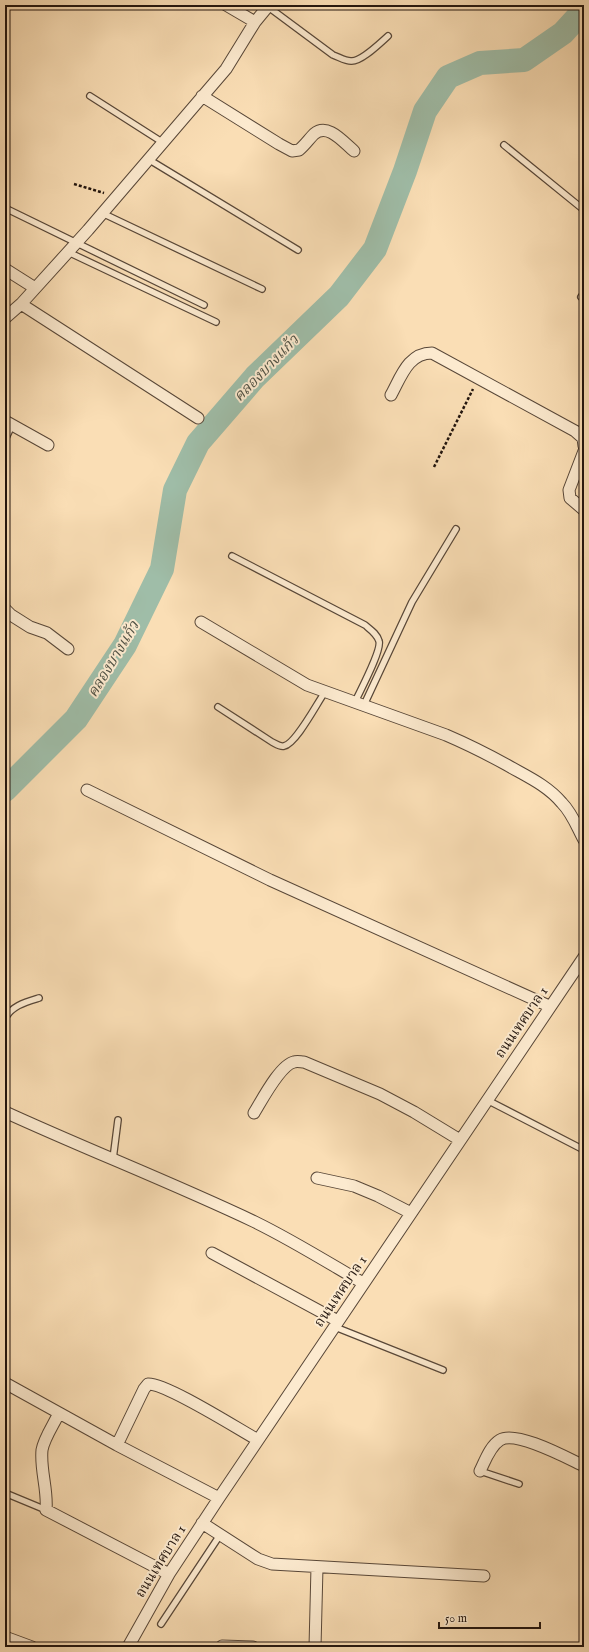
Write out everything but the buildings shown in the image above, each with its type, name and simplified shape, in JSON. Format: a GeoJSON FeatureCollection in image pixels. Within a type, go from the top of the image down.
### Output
{"type":"FeatureCollection","features":[{"type":"Feature","properties":{"kind":"street"},"geometry":{"type":"LineString","coordinates":[[226,5],[255,22]]}},
{"type":"Feature","properties":{"kind":"street"},"geometry":{"type":"LineString","coordinates":[[5,318],[21,304],[68,252],[226,68],[255,22],[268,6]]}},
{"type":"Feature","properties":{"kind":"street"},"geometry":{"type":"LineString","coordinates":[[202,96],[292,151],[299,150],[314,134],[320,131],[335,134],[354,151]]}},
{"type":"Feature","properties":{"kind":"street"},"geometry":{"type":"LineString","coordinates":[[5,269],[35,288]]}},
{"type":"Feature","properties":{"kind":"street"},"geometry":{"type":"LineString","coordinates":[[21,304],[198,418]]}},
{"type":"Feature","properties":{"kind":"street"},"geometry":{"type":"LineString","coordinates":[[391,394],[410,362],[418,355],[432,353],[575,431],[583,438],[584,446]]}},
{"type":"Feature","properties":{"kind":"street"},"geometry":{"type":"LineString","coordinates":[[8,423],[48,444]]}},
{"type":"Feature","properties":{"kind":"street"},"geometry":{"type":"LineString","coordinates":[[584,451],[569,490],[570,498],[584,510]]}},
{"type":"Feature","properties":{"kind":"street"},"geometry":{"type":"LineString","coordinates":[[5,608],[30,627],[47,633],[68,649]]}},
{"type":"Feature","properties":{"kind":"street"},"geometry":{"type":"LineString","coordinates":[[201,622],[307,685],[467,743],[535,780],[550,790],[562,802],[571,814],[584,840]]}},
{"type":"Feature","properties":{"kind":"street"},"geometry":{"type":"LineString","coordinates":[[87,790],[270,880],[549,1006]]}},
{"type":"Feature","properties":{"kind":"street","name":"ถนนเทศบาล 1"},"geometry":{"type":"LineString","coordinates":[[128,1647],[169,1574],[202,1523],[549,1006],[579,974],[584,957]]}},
{"type":"Feature","properties":{"kind":"street"},"geometry":{"type":"LineString","coordinates":[[254,1113],[286,1065],[294,1062],[304,1062],[380,1094],[414,1112],[460,1140]]}},
{"type":"Feature","properties":{"kind":"street"},"geometry":{"type":"LineString","coordinates":[[5,1112],[170,1183],[256,1223],[363,1282]]}},
{"type":"Feature","properties":{"kind":"street"},"geometry":{"type":"LineString","coordinates":[[317,1178],[354,1186],[378,1196],[411,1213]]}},
{"type":"Feature","properties":{"kind":"street"},"geometry":{"type":"LineString","coordinates":[[212,1253],[336,1324]]}},
{"type":"Feature","properties":{"kind":"street"},"geometry":{"type":"LineString","coordinates":[[5,1383],[117,1445],[219,1498]]}},
{"type":"Feature","properties":{"kind":"street"},"geometry":{"type":"LineString","coordinates":[[117,1445],[144,1389],[148,1384],[158,1385],[178,1395],[258,1440]]}},
{"type":"Feature","properties":{"kind":"street"},"geometry":{"type":"LineString","coordinates":[[59,1413],[42,1448],[47,1494],[46,1510],[169,1574]]}},
{"type":"Feature","properties":{"kind":"street"},"geometry":{"type":"LineString","coordinates":[[480,1471],[494,1446],[500,1440],[508,1437],[520,1439],[541,1446],[584,1466]]}},
{"type":"Feature","properties":{"kind":"street"},"geometry":{"type":"LineString","coordinates":[[202,1523],[258,1559],[272,1564],[484,1576]]}},
{"type":"Feature","properties":{"kind":"street"},"geometry":{"type":"LineString","coordinates":[[315,1647],[317,1567]]}},
{"type":"Feature","properties":{"kind":"street"},"geometry":{"type":"LineString","coordinates":[[5,1638],[32,1647]]}},
{"type":"Feature","properties":{"kind":"street"},"geometry":{"type":"LineString","coordinates":[[222,1646],[253,1647]]}},
{"type":"Feature","properties":{"kind":"lane"},"geometry":{"type":"LineString","coordinates":[[268,6],[333,55],[352,62],[360,58],[388,36]]}},
{"type":"Feature","properties":{"kind":"lane"},"geometry":{"type":"LineString","coordinates":[[90,96],[162,142]]}},
{"type":"Feature","properties":{"kind":"lane"},"geometry":{"type":"LineString","coordinates":[[504,144],[584,210]]}},
{"type":"Feature","properties":{"kind":"lane"},"geometry":{"type":"LineString","coordinates":[[148,159],[298,250]]}},
{"type":"Feature","properties":{"kind":"lane"},"geometry":{"type":"LineString","coordinates":[[5,208],[204,305]]}},
{"type":"Feature","properties":{"kind":"lane"},"geometry":{"type":"LineString","coordinates":[[102,213],[262,289]]}},
{"type":"Feature","properties":{"kind":"lane"},"geometry":{"type":"LineString","coordinates":[[68,252],[216,322]]}},
{"type":"Feature","properties":{"kind":"lane"},"geometry":{"type":"LineString","coordinates":[[5,440],[8,423]]}},
{"type":"Feature","properties":{"kind":"lane"},"geometry":{"type":"LineString","coordinates":[[360,703],[412,602],[456,529]]}},
{"type":"Feature","properties":{"kind":"lane"},"geometry":{"type":"LineString","coordinates":[[232,556],[365,625],[376,634],[380,643],[360,703]]}},
{"type":"Feature","properties":{"kind":"lane"},"geometry":{"type":"LineString","coordinates":[[218,707],[272,742],[280,746],[285,746],[294,740],[325,692]]}},
{"type":"Feature","properties":{"kind":"lane"},"geometry":{"type":"LineString","coordinates":[[5,1019],[11,1010],[20,1004],[39,998]]}},
{"type":"Feature","properties":{"kind":"lane"},"geometry":{"type":"LineString","coordinates":[[487,1100],[584,1150]]}},
{"type":"Feature","properties":{"kind":"lane"},"geometry":{"type":"LineString","coordinates":[[113,1159],[118,1120]]}},
{"type":"Feature","properties":{"kind":"lane"},"geometry":{"type":"LineString","coordinates":[[336,1324],[443,1370]]}},
{"type":"Feature","properties":{"kind":"lane"},"geometry":{"type":"LineString","coordinates":[[480,1471],[519,1484]]}},
{"type":"Feature","properties":{"kind":"lane"},"geometry":{"type":"LineString","coordinates":[[5,1493],[46,1510]]}},
{"type":"Feature","properties":{"kind":"lane"},"geometry":{"type":"LineString","coordinates":[[161,1624],[220,1534]]}},
{"type":"Feature","properties":{"kind":"path"},"geometry":{"type":"LineString","coordinates":[[74,184],[116,197]]}},
{"type":"Feature","properties":{"kind":"path"},"geometry":{"type":"LineString","coordinates":[[434,467],[479,378]]}},
{"type":"Feature","properties":{"kind":"waterway","name":"คลองบางแก้ว"},"geometry":{"type":"LineString","coordinates":[[5,790],[76,719],[125,645],[162,569],[175,490],[198,443],[255,377],[339,296],[375,249],[405,171],[425,111],[448,77],[480,63],[524,60],[563,33],[584,10]]}}]}
